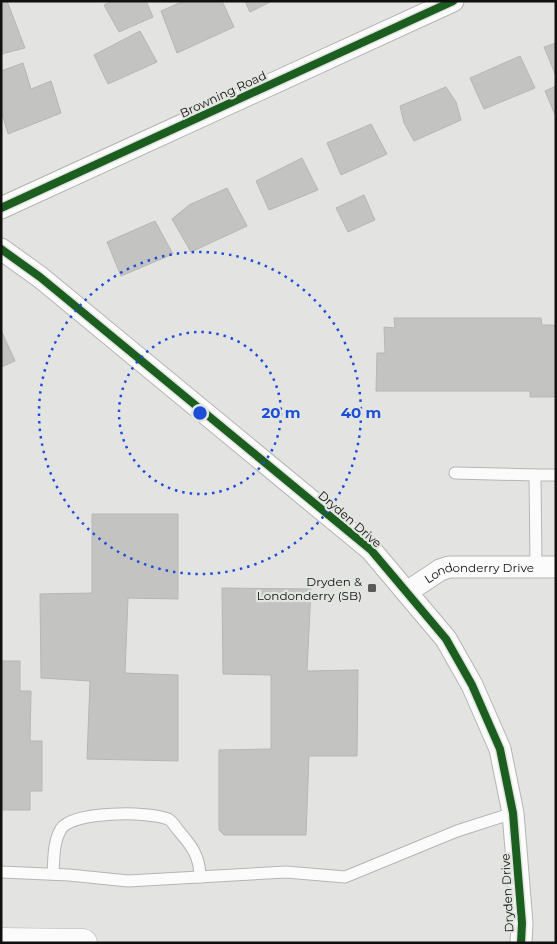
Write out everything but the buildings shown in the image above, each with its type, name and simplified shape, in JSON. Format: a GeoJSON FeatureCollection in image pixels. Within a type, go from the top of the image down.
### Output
{"type":"FeatureCollection","features":[{"type":"Feature","properties":{"kind":"main road"},"geometry":{"type":"LineString","coordinates":[[1,942],[83,943]]}},
{"type":"Feature","properties":{"kind":"street","name":"Browning Road"},"geometry":{"type":"LineString","coordinates":[[1,208],[453,1]]}},
{"type":"Feature","properties":{"kind":"street","name":"Dryden Drive"},"geometry":{"type":"LineString","coordinates":[[1,249],[40,277],[371,550],[446,639],[472,685],[500,748],[513,813],[522,923],[521,943]]}},
{"type":"Feature","properties":{"kind":"street","name":"Londonderry Drive"},"geometry":{"type":"LineString","coordinates":[[407,592],[440,570],[448,567],[546,567]]}},
{"type":"Feature","properties":{"kind":"lane"},"geometry":{"type":"LineString","coordinates":[[455,473],[556,476]]}},
{"type":"Feature","properties":{"kind":"lane"},"geometry":{"type":"LineString","coordinates":[[535,475],[546,567]]}},
{"type":"Feature","properties":{"kind":"lane"},"geometry":{"type":"LineString","coordinates":[[1,872],[53,874],[128,881],[286,872],[346,876],[457,831],[513,813]]}},
{"type":"Feature","properties":{"kind":"lane"},"geometry":{"type":"LineString","coordinates":[[53,874],[56,841],[62,828],[71,821],[88,816],[148,814],[170,820],[192,846],[198,857],[200,877]]}},
{"type":"Feature","properties":{"kind":"cycle path"},"geometry":{"type":"LineString","coordinates":[[1,208],[453,1]]}},
{"type":"Feature","properties":{"kind":"cycle path"},"geometry":{"type":"LineString","coordinates":[[1,249],[40,277],[371,550],[446,639],[472,685],[500,749],[513,813],[522,923],[521,943]]}},
{"type":"Feature","properties":{"kind":"place","name":"Dryden & Londonderry (SB)"},"geometry":{"type":"Point","coordinates":[372,588]}}]}
